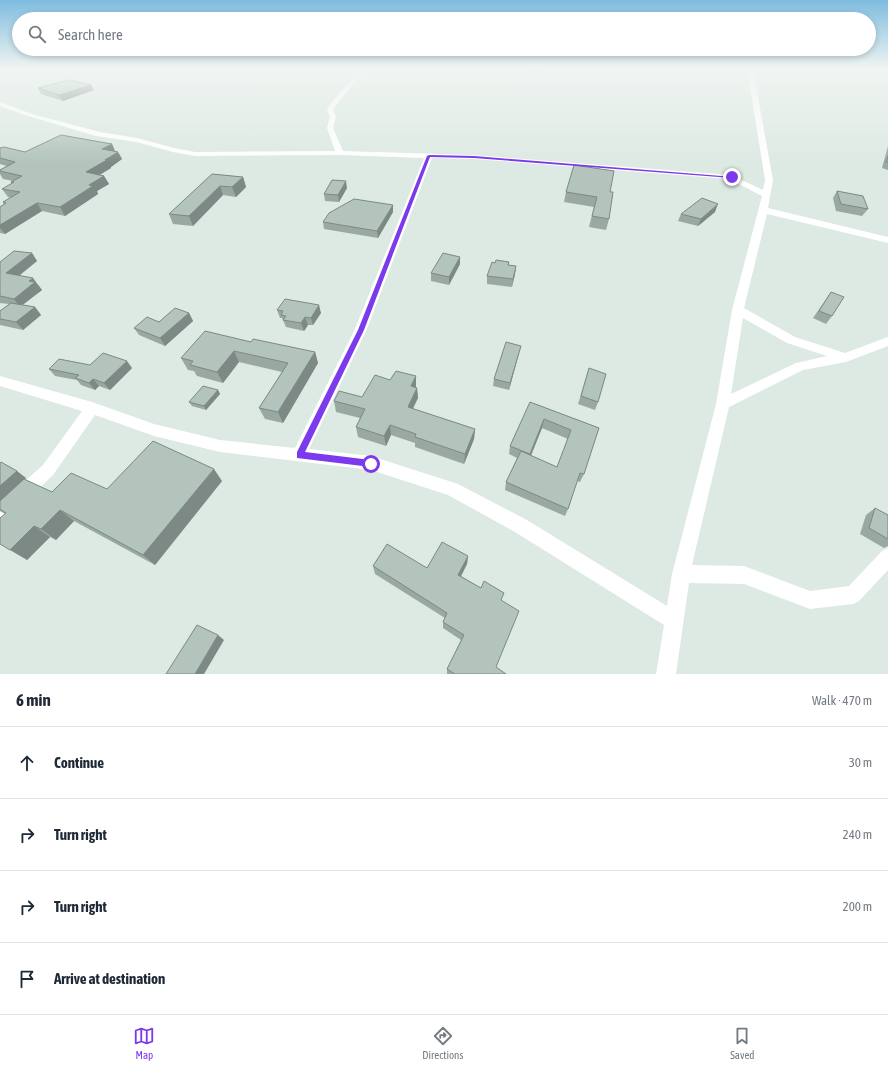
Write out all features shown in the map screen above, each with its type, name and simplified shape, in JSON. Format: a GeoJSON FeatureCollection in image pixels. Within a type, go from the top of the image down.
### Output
{"type":"FeatureCollection","features":[{"type":"Feature","properties":{"kind":"street"},"geometry":{"type":"LineString","coordinates":[[337,100],[330,111],[333,116],[330,128],[340,153]]}},
{"type":"Feature","properties":{"kind":"street"},"geometry":{"type":"LineString","coordinates":[[666,674],[681,574],[723,404],[738,310],[766,194],[768,180],[757,100]]}},
{"type":"Feature","properties":{"kind":"street"},"geometry":{"type":"LineString","coordinates":[[0,104],[30,115],[99,134],[137,140],[173,150],[195,154],[340,153],[482,157],[732,177],[766,194]]}},
{"type":"Feature","properties":{"kind":"street"},"geometry":{"type":"LineString","coordinates":[[299,455],[361,330],[429,156]]}},
{"type":"Feature","properties":{"kind":"street"},"geometry":{"type":"LineString","coordinates":[[763,210],[888,240]]}},
{"type":"Feature","properties":{"kind":"street"},"geometry":{"type":"LineString","coordinates":[[738,310],[791,340],[846,358]]}},
{"type":"Feature","properties":{"kind":"street"},"geometry":{"type":"LineString","coordinates":[[723,404],[800,366],[846,358],[888,341]]}},
{"type":"Feature","properties":{"kind":"street"},"geometry":{"type":"LineString","coordinates":[[0,381],[92,408],[154,430],[220,446],[371,464],[452,489],[521,526],[674,621]]}},
{"type":"Feature","properties":{"kind":"street"},"geometry":{"type":"LineString","coordinates":[[0,514],[48,470],[92,408]]}},
{"type":"Feature","properties":{"kind":"street"},"geometry":{"type":"LineString","coordinates":[[681,574],[744,575],[810,600],[853,595],[888,557]]}},
{"type":"Feature","properties":{"kind":"building"},"geometry":{"type":"Polygon","coordinates":[[[61,135],[112,144],[102,149],[118,152],[86,172],[104,176],[89,185],[93,186],[60,207],[37,203],[0,225],[0,207],[6,203],[3,202],[20,192],[2,189],[22,176],[0,171],[15,162],[0,158],[0,148],[4,147],[25,152],[61,135]]]}},
{"type":"Feature","properties":{"kind":"building"},"geometry":{"type":"Polygon","coordinates":[[[574,165],[614,171],[610,192],[613,192],[609,219],[592,216],[597,197],[566,192],[574,165]]]}},
{"type":"Feature","properties":{"kind":"building"},"geometry":{"type":"Polygon","coordinates":[[[212,174],[243,177],[232,187],[220,186],[189,216],[169,214],[212,174]]]}},
{"type":"Feature","properties":{"kind":"building"},"geometry":{"type":"Polygon","coordinates":[[[332,180],[346,181],[338,195],[324,194],[332,180]]]}},
{"type":"Feature","properties":{"kind":"building"},"geometry":{"type":"Polygon","coordinates":[[[837,191],[863,196],[868,209],[841,204],[837,191]]]}},
{"type":"Feature","properties":{"kind":"building"},"geometry":{"type":"Polygon","coordinates":[[[702,198],[718,204],[701,219],[681,214],[702,198]]]}},
{"type":"Feature","properties":{"kind":"building"},"geometry":{"type":"Polygon","coordinates":[[[354,199],[393,205],[377,231],[323,222],[329,213],[354,199]]]}},
{"type":"Feature","properties":{"kind":"building"},"geometry":{"type":"Polygon","coordinates":[[[14,251],[32,253],[6,273],[33,278],[29,281],[35,282],[14,299],[0,296],[0,262],[14,251]]]}},
{"type":"Feature","properties":{"kind":"building"},"geometry":{"type":"Polygon","coordinates":[[[443,253],[460,257],[449,277],[431,273],[443,253]]]}},
{"type":"Feature","properties":{"kind":"building"},"geometry":{"type":"Polygon","coordinates":[[[496,260],[509,262],[508,265],[516,266],[513,279],[487,276],[492,262],[495,263],[496,260]]]}},
{"type":"Feature","properties":{"kind":"building"},"geometry":{"type":"Polygon","coordinates":[[[831,292],[844,297],[832,316],[819,311],[831,292]]]}},
{"type":"Feature","properties":{"kind":"building"},"geometry":{"type":"Polygon","coordinates":[[[285,299],[319,305],[311,318],[305,317],[301,323],[283,320],[286,316],[281,315],[283,311],[277,310],[285,299]]]}},
{"type":"Feature","properties":{"kind":"building"},"geometry":{"type":"Polygon","coordinates":[[[11,303],[35,307],[16,322],[0,319],[0,311],[11,303]]]}},
{"type":"Feature","properties":{"kind":"building"},"geometry":{"type":"Polygon","coordinates":[[[175,308],[189,313],[160,338],[134,328],[147,317],[159,322],[175,308]]]}},
{"type":"Feature","properties":{"kind":"building"},"geometry":{"type":"Polygon","coordinates":[[[205,331],[251,342],[253,339],[315,352],[278,412],[259,408],[288,363],[234,351],[217,372],[190,365],[193,361],[181,358],[205,331]]]}},
{"type":"Feature","properties":{"kind":"building"},"geometry":{"type":"Polygon","coordinates":[[[506,342],[521,346],[510,383],[494,379],[506,342]]]}},
{"type":"Feature","properties":{"kind":"building"},"geometry":{"type":"Polygon","coordinates":[[[103,353],[127,361],[104,383],[93,379],[89,383],[75,378],[79,375],[49,369],[59,359],[90,365],[103,353]]]}},
{"type":"Feature","properties":{"kind":"building"},"geometry":{"type":"Polygon","coordinates":[[[589,368],[606,374],[598,402],[581,396],[589,368]]]}},
{"type":"Feature","properties":{"kind":"building"},"geometry":{"type":"Polygon","coordinates":[[[396,371],[416,376],[411,386],[417,388],[408,407],[475,429],[465,454],[415,437],[416,434],[390,425],[384,436],[356,427],[365,409],[334,401],[339,391],[362,397],[375,375],[390,380],[396,371]]]}},
{"type":"Feature","properties":{"kind":"building"},"geometry":{"type":"Polygon","coordinates":[[[203,386],[218,390],[204,406],[189,402],[203,386]]]}},
{"type":"Feature","properties":{"kind":"building"},"geometry":{"type":"Polygon","coordinates":[[[530,402],[599,428],[584,474],[580,473],[568,509],[506,482],[521,451],[557,467],[571,430],[544,419],[530,454],[510,446],[530,402]]]}},
{"type":"Feature","properties":{"kind":"building"},"geometry":{"type":"Polygon","coordinates":[[[153,441],[214,469],[143,555],[60,510],[41,529],[34,526],[10,550],[0,544],[0,518],[6,513],[0,509],[0,501],[24,479],[52,492],[71,473],[107,489],[153,441]]]}},
{"type":"Feature","properties":{"kind":"building"},"geometry":{"type":"Polygon","coordinates":[[[1,462],[17,471],[0,486],[0,463],[1,462]]]}},
{"type":"Feature","properties":{"kind":"building"},"geometry":{"type":"Polygon","coordinates":[[[875,508],[888,515],[888,539],[869,528],[875,508]]]}},
{"type":"Feature","properties":{"kind":"building"},"geometry":{"type":"Polygon","coordinates":[[[442,542],[468,556],[458,575],[481,588],[484,581],[504,593],[501,600],[519,611],[496,667],[506,674],[455,674],[447,669],[464,635],[443,622],[447,613],[373,566],[387,544],[427,568],[442,542]]]}},
{"type":"Feature","properties":{"kind":"building"},"geometry":{"type":"Polygon","coordinates":[[[197,625],[218,635],[195,674],[166,674],[197,625]]]}},
{"type":"Feature","properties":{"kind":"route"},"geometry":{"type":"LineString","coordinates":[[371,464],[299,455],[361,330],[429,156],[474,157],[732,177]]}}]}
